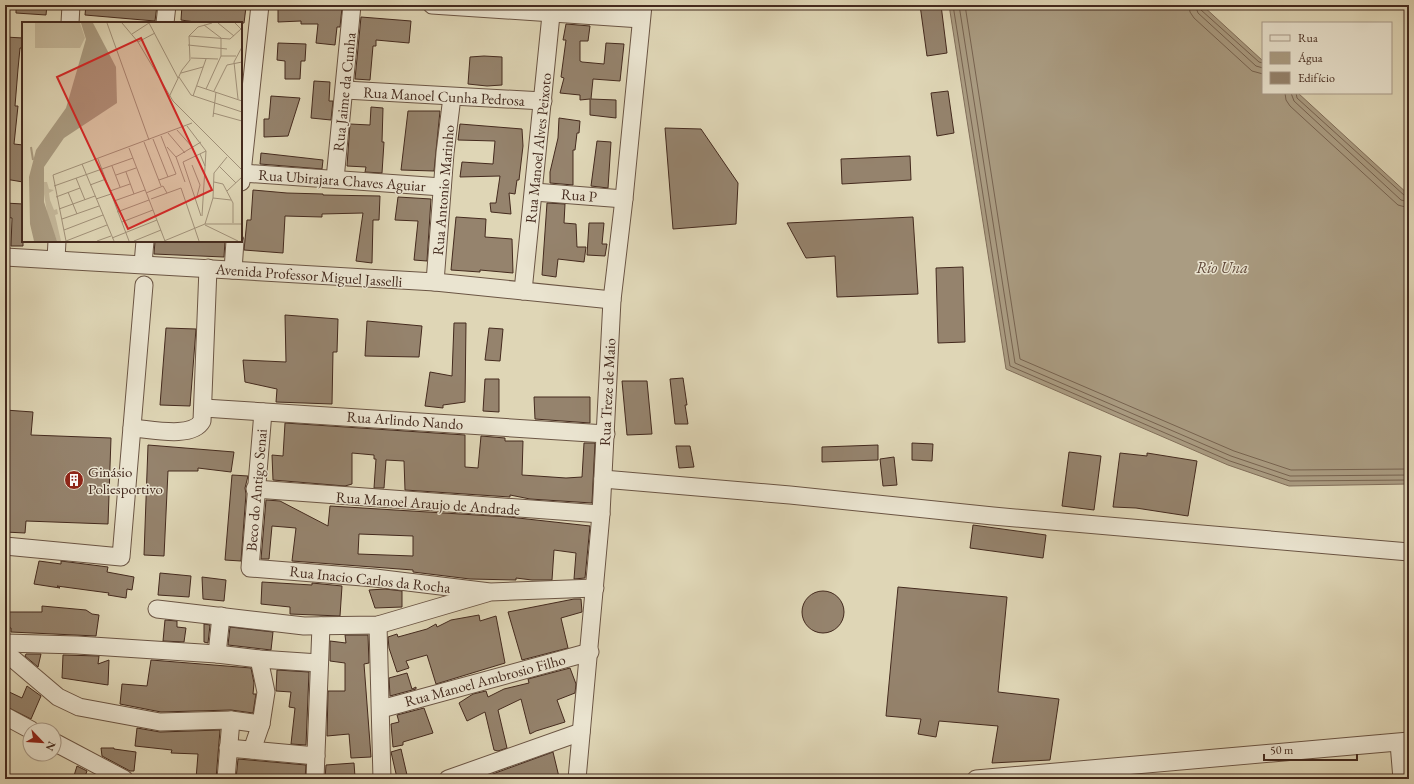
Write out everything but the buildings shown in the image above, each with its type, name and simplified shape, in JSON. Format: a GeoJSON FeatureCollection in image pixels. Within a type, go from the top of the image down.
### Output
{"type":"FeatureCollection","features":[{"type":"Feature","properties":{"kind":"street"},"geometry":{"type":"LineString","coordinates":[[70,5],[70,22]]}},
{"type":"Feature","properties":{"kind":"street"},"geometry":{"type":"LineString","coordinates":[[165,22],[167,5]]}},
{"type":"Feature","properties":{"kind":"street"},"geometry":{"type":"LineString","coordinates":[[242,169],[260,5]]}},
{"type":"Feature","properties":{"kind":"street","name":"Rua Jaime da Cunha"},"geometry":{"type":"LineString","coordinates":[[335,179],[345,90],[352,5]]}},
{"type":"Feature","properties":{"kind":"street"},"geometry":{"type":"LineString","coordinates":[[432,5],[642,12]]}},
{"type":"Feature","properties":{"kind":"street","name":"Rua Manoel Alves Peixoto"},"geometry":{"type":"LineString","coordinates":[[523,291],[551,9]]}},
{"type":"Feature","properties":{"kind":"street","name":"Rua Treze de Maio"},"geometry":{"type":"LineString","coordinates":[[577,779],[590,652],[601,514],[612,300],[624,199],[642,12]]}},
{"type":"Feature","properties":{"kind":"street","name":"Rua Manoel Cunha Pedrosa"},"geometry":{"type":"LineString","coordinates":[[345,90],[543,101]]}},
{"type":"Feature","properties":{"kind":"street","name":"Rua Antonio Marinho"},"geometry":{"type":"LineString","coordinates":[[435,282],[442,187],[452,97]]}},
{"type":"Feature","properties":{"kind":"street","name":"Rua Ubirajara Chaves Aguiar"},"geometry":{"type":"LineString","coordinates":[[242,178],[335,179],[442,187]]}},
{"type":"Feature","properties":{"kind":"street","name":"Rua P"},"geometry":{"type":"LineString","coordinates":[[534,192],[624,199]]}},
{"type":"Feature","properties":{"kind":"street"},"geometry":{"type":"LineString","coordinates":[[56,259],[57,242]]}},
{"type":"Feature","properties":{"kind":"street"},"geometry":{"type":"LineString","coordinates":[[143,264],[145,242]]}},
{"type":"Feature","properties":{"kind":"street"},"geometry":{"type":"LineString","coordinates":[[233,270],[235,242]]}},
{"type":"Feature","properties":{"kind":"street","name":"Avenida Professor Miguel Jasselli"},"geometry":{"type":"LineString","coordinates":[[5,257],[435,282],[612,300]]}},
{"type":"Feature","properties":{"kind":"street"},"geometry":{"type":"LineString","coordinates":[[132,428],[186,432],[195,430],[202,421],[204,408],[208,268]]}},
{"type":"Feature","properties":{"kind":"street"},"geometry":{"type":"LineString","coordinates":[[5,546],[121,557],[144,285]]}},
{"type":"Feature","properties":{"kind":"street","name":"Rua Arlindo Nando"},"geometry":{"type":"LineString","coordinates":[[204,408],[415,420],[606,434]]}},
{"type":"Feature","properties":{"kind":"street","name":"Beco do Antigo Senai"},"geometry":{"type":"LineString","coordinates":[[250,568],[255,489],[263,412]]}},
{"type":"Feature","properties":{"kind":"street"},"geometry":{"type":"LineString","coordinates":[[603,479],[790,495],[1001,517],[1409,552]]}},
{"type":"Feature","properties":{"kind":"street","name":"Rua Manoel Araujo de Andrade"},"geometry":{"type":"LineString","coordinates":[[255,489],[601,514]]}},
{"type":"Feature","properties":{"kind":"street","name":"Rua Inacio Carlos da Rocha"},"geometry":{"type":"LineString","coordinates":[[250,568],[375,578],[490,592],[595,588]]}},
{"type":"Feature","properties":{"kind":"street","name":"Rua Inacio Carlos da Rocha"},"geometry":{"type":"LineString","coordinates":[[157,609],[321,626],[378,625],[490,592]]}},
{"type":"Feature","properties":{"kind":"street"},"geometry":{"type":"LineString","coordinates":[[217,654],[221,616]]}},
{"type":"Feature","properties":{"kind":"street"},"geometry":{"type":"LineString","coordinates":[[378,625],[382,779]]}},
{"type":"Feature","properties":{"kind":"street"},"geometry":{"type":"LineString","coordinates":[[315,779],[321,626]]}},
{"type":"Feature","properties":{"kind":"street"},"geometry":{"type":"LineString","coordinates":[[5,643],[77,644],[319,663]]}},
{"type":"Feature","properties":{"kind":"street"},"geometry":{"type":"LineString","coordinates":[[5,652],[58,696],[79,707],[160,722],[231,720],[261,724]]}},
{"type":"Feature","properties":{"kind":"street","name":"Rua Manoel Ambrosio Filho"},"geometry":{"type":"LineString","coordinates":[[381,708],[590,652]]}},
{"type":"Feature","properties":{"kind":"street"},"geometry":{"type":"LineString","coordinates":[[252,750],[261,724],[266,692],[259,659]]}},
{"type":"Feature","properties":{"kind":"street"},"geometry":{"type":"LineString","coordinates":[[5,716],[22,725]]}},
{"type":"Feature","properties":{"kind":"street"},"geometry":{"type":"LineString","coordinates":[[226,779],[231,720]]}},
{"type":"Feature","properties":{"kind":"street"},"geometry":{"type":"LineString","coordinates":[[448,779],[581,732]]}},
{"type":"Feature","properties":{"kind":"street"},"geometry":{"type":"LineString","coordinates":[[976,779],[1177,760],[1404,742],[1402,779]]}},
{"type":"Feature","properties":{"kind":"street"},"geometry":{"type":"LineString","coordinates":[[62,746],[124,779]]}},
{"type":"Feature","properties":{"kind":"street"},"geometry":{"type":"LineString","coordinates":[[228,748],[316,756]]}},
{"type":"Feature","properties":{"kind":"water","name":"Rio Una"},"geometry":{"type":"Polygon","coordinates":[[[949,5],[1202,5],[1262,60],[1262,94],[1299,94],[1409,195],[1409,484],[1289,486],[1228,465],[1006,369],[949,5]]]}},
{"type":"Feature","properties":{"kind":"place","name":"Ginásio Poliesportivo"},"geometry":{"type":"Point","coordinates":[74,480]}}]}
